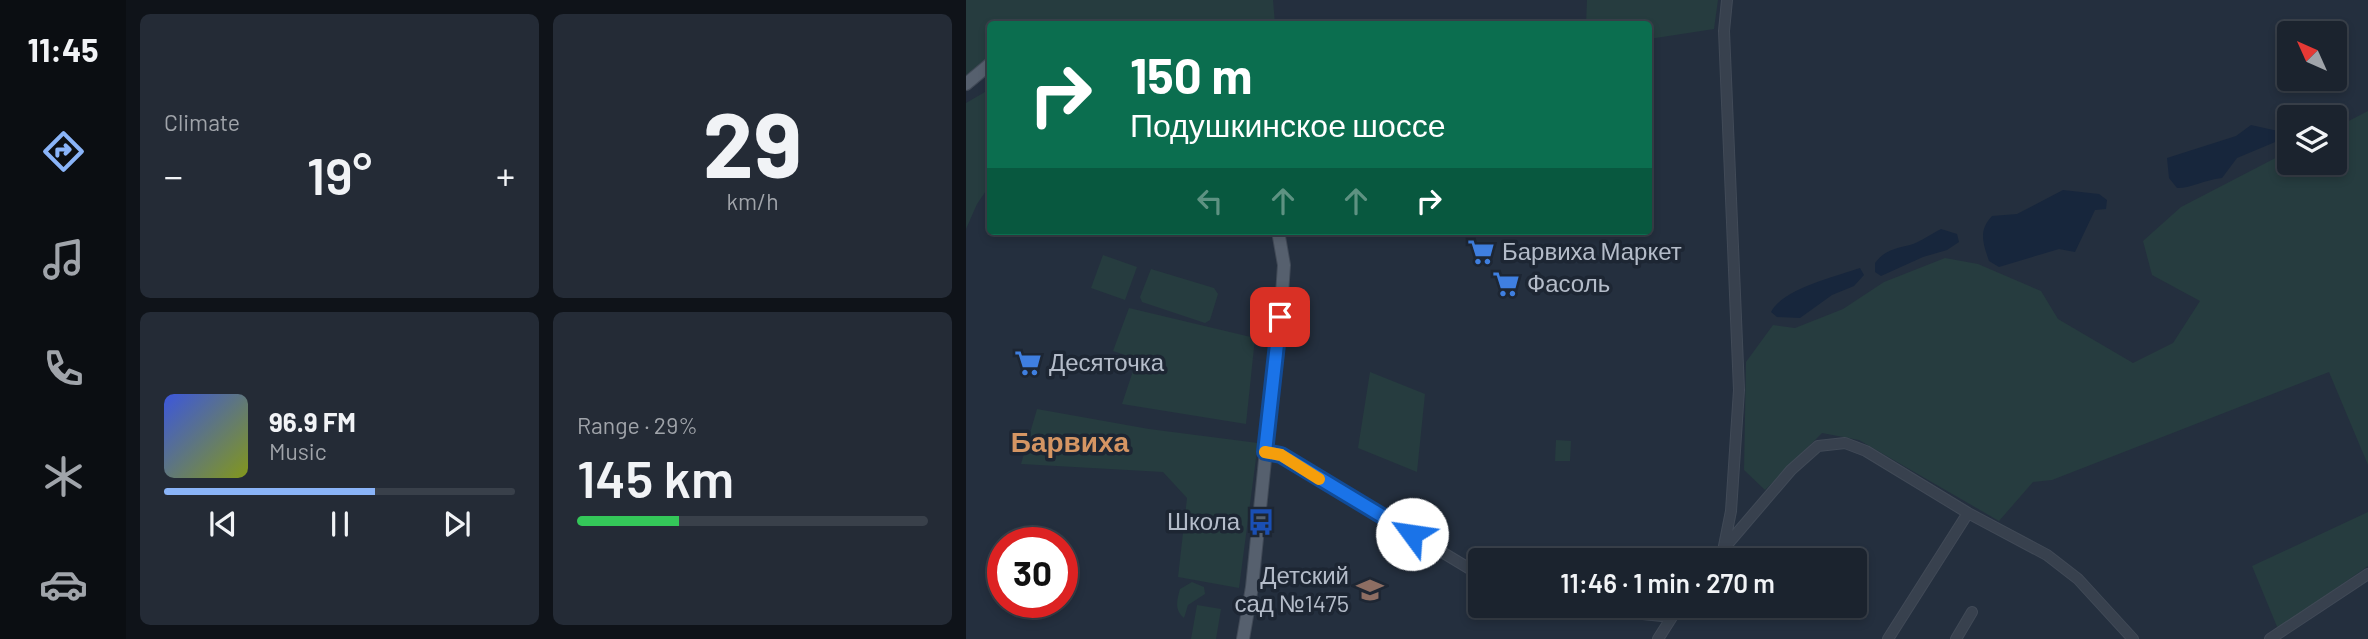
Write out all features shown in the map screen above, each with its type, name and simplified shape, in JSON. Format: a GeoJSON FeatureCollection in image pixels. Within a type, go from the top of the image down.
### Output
{"type":"FeatureCollection","features":[{"type":"Feature","properties":{"kind":"main road"},"geometry":{"type":"LineString","coordinates":[[966,84],[987,66]]}},
{"type":"Feature","properties":{"kind":"main road"},"geometry":{"type":"LineString","coordinates":[[1243,639],[1282,294],[1283,265],[1279,235]]}},
{"type":"Feature","properties":{"kind":"street"},"geometry":{"type":"LineString","coordinates":[[1724,546],[1731,511],[1739,390],[1724,32],[1727,0]]}},
{"type":"Feature","properties":{"kind":"street"},"geometry":{"type":"LineString","coordinates":[[1724,546],[1747,524],[1791,470],[1818,446],[1845,443],[1866,451],[1968,513],[2063,565],[2133,639]]}},
{"type":"Feature","properties":{"kind":"street"},"geometry":{"type":"LineString","coordinates":[[1265,452],[1281,455],[1468,568]]}},
{"type":"Feature","properties":{"kind":"street"},"geometry":{"type":"LineString","coordinates":[[1888,639],[1968,513]]}},
{"type":"Feature","properties":{"kind":"street"},"geometry":{"type":"LineString","coordinates":[[2270,639],[2368,574]]}},
{"type":"Feature","properties":{"kind":"street"},"geometry":{"type":"LineString","coordinates":[[1956,639],[1972,612]]}},
{"type":"Feature","properties":{"kind":"street"},"geometry":{"type":"LineString","coordinates":[[1658,639],[1670,618]]}},
{"type":"Feature","properties":{"kind":"green space"},"geometry":{"type":"Polygon","coordinates":[[[966,0],[1273,0],[1275,21],[987,21],[987,60],[966,77],[966,0]]]}},
{"type":"Feature","properties":{"kind":"green space"},"geometry":{"type":"Polygon","coordinates":[[[1587,0],[1718,0],[1714,29],[1652,39],[1652,21],[1586,21],[1587,0]]]}},
{"type":"Feature","properties":{"kind":"green space"},"geometry":{"type":"Polygon","coordinates":[[[987,91],[987,189],[966,229],[966,103],[987,91]]]}},
{"type":"Feature","properties":{"kind":"green space"},"geometry":{"type":"Polygon","coordinates":[[[2368,111],[2368,465],[2329,372],[2052,480],[2033,482],[1999,521],[1859,440],[1822,433],[1765,490],[1744,470],[1746,362],[1773,325],[1795,328],[1843,309],[1884,282],[1945,258],[1978,264],[2041,291],[2058,319],[2133,363],[2173,343],[2200,301],[2152,275],[2143,241],[2181,207],[2277,157],[2277,175],[2347,175],[2347,122],[2368,111]]]}},
{"type":"Feature","properties":{"kind":"green space"},"geometry":{"type":"Polygon","coordinates":[[[1103,255],[1137,267],[1125,300],[1091,288],[1103,255]]]}},
{"type":"Feature","properties":{"kind":"green space"},"geometry":{"type":"Polygon","coordinates":[[[1151,269],[1214,288],[1218,294],[1210,320],[1205,323],[1142,302],[1140,297],[1151,269]]]}},
{"type":"Feature","properties":{"kind":"green space"},"geometry":{"type":"Polygon","coordinates":[[[1129,308],[1255,338],[1246,424],[1122,404],[1137,359],[1113,351],[1129,308]]]}},
{"type":"Feature","properties":{"kind":"green space"},"geometry":{"type":"Polygon","coordinates":[[[1370,372],[1425,394],[1417,472],[1358,448],[1370,372]]]}},
{"type":"Feature","properties":{"kind":"green space"},"geometry":{"type":"Polygon","coordinates":[[[1037,409],[1149,429],[1258,443],[1239,588],[1178,577],[1187,498],[1163,472],[1021,464],[1037,409]]]}},
{"type":"Feature","properties":{"kind":"green space"},"geometry":{"type":"Polygon","coordinates":[[[1556,440],[1571,441],[1570,461],[1555,461],[1556,440]]]}},
{"type":"Feature","properties":{"kind":"green space"},"geometry":{"type":"Polygon","coordinates":[[[2368,512],[2368,566],[2278,629],[2252,566],[2368,512]]]}},
{"type":"Feature","properties":{"kind":"green space"},"geometry":{"type":"Polygon","coordinates":[[[1192,582],[1204,587],[1205,594],[1188,605],[1184,618],[1177,605],[1178,597],[1180,589],[1192,582]]]}},
{"type":"Feature","properties":{"kind":"green space"},"geometry":{"type":"Polygon","coordinates":[[[1197,605],[1221,609],[1216,639],[1191,639],[1197,605]]]}},
{"type":"Feature","properties":{"kind":"water"},"geometry":{"type":"Polygon","coordinates":[[[2251,125],[2277,131],[2277,141],[2237,158],[2222,178],[2177,188],[2169,178],[2167,158],[2236,136],[2251,125]]]}},
{"type":"Feature","properties":{"kind":"water"},"geometry":{"type":"Polygon","coordinates":[[[2063,190],[2099,194],[2107,200],[2106,209],[2095,210],[2075,252],[2059,249],[1999,267],[1989,261],[1983,232],[1992,216],[2017,214],[2063,190]]]}},
{"type":"Feature","properties":{"kind":"water"},"geometry":{"type":"Polygon","coordinates":[[[1941,229],[1957,234],[1959,242],[1947,250],[1923,257],[1881,276],[1875,272],[1875,263],[1886,253],[1914,244],[1941,229]]]}},
{"type":"Feature","properties":{"kind":"water"},"geometry":{"type":"Polygon","coordinates":[[[1860,268],[1864,275],[1854,286],[1832,295],[1800,318],[1777,317],[1771,312],[1777,304],[1798,290],[1860,268]]]}},
{"type":"Feature","properties":{"kind":"slow traffic"},"geometry":{"type":"LineString","coordinates":[[1265,452],[1281,455],[1319,479]]}},
{"type":"Feature","properties":{"kind":"place","name":"Барвиха Маркет"},"geometry":{"type":"Point","coordinates":[1481,252]}},
{"type":"Feature","properties":{"kind":"place","name":"Фасоль"},"geometry":{"type":"Point","coordinates":[1506,284]}},
{"type":"Feature","properties":{"kind":"place","name":"Десяточка"},"geometry":{"type":"Point","coordinates":[1028,363]}},
{"type":"Feature","properties":{"kind":"place","name":"Школа"},"geometry":{"type":"Point","coordinates":[1261,522]}},
{"type":"Feature","properties":{"kind":"place","name":"Детский сад №1475"},"geometry":{"type":"Point","coordinates":[1370,590]}},
{"type":"Feature","properties":{"kind":"district","name":"Барвиха"},"geometry":{"type":"Point","coordinates":[1070,442]}},
{"type":"Feature","properties":{"kind":"route"},"geometry":{"type":"LineString","coordinates":[[1280,317],[1265,452],[1281,455],[1412,534]]}}]}
